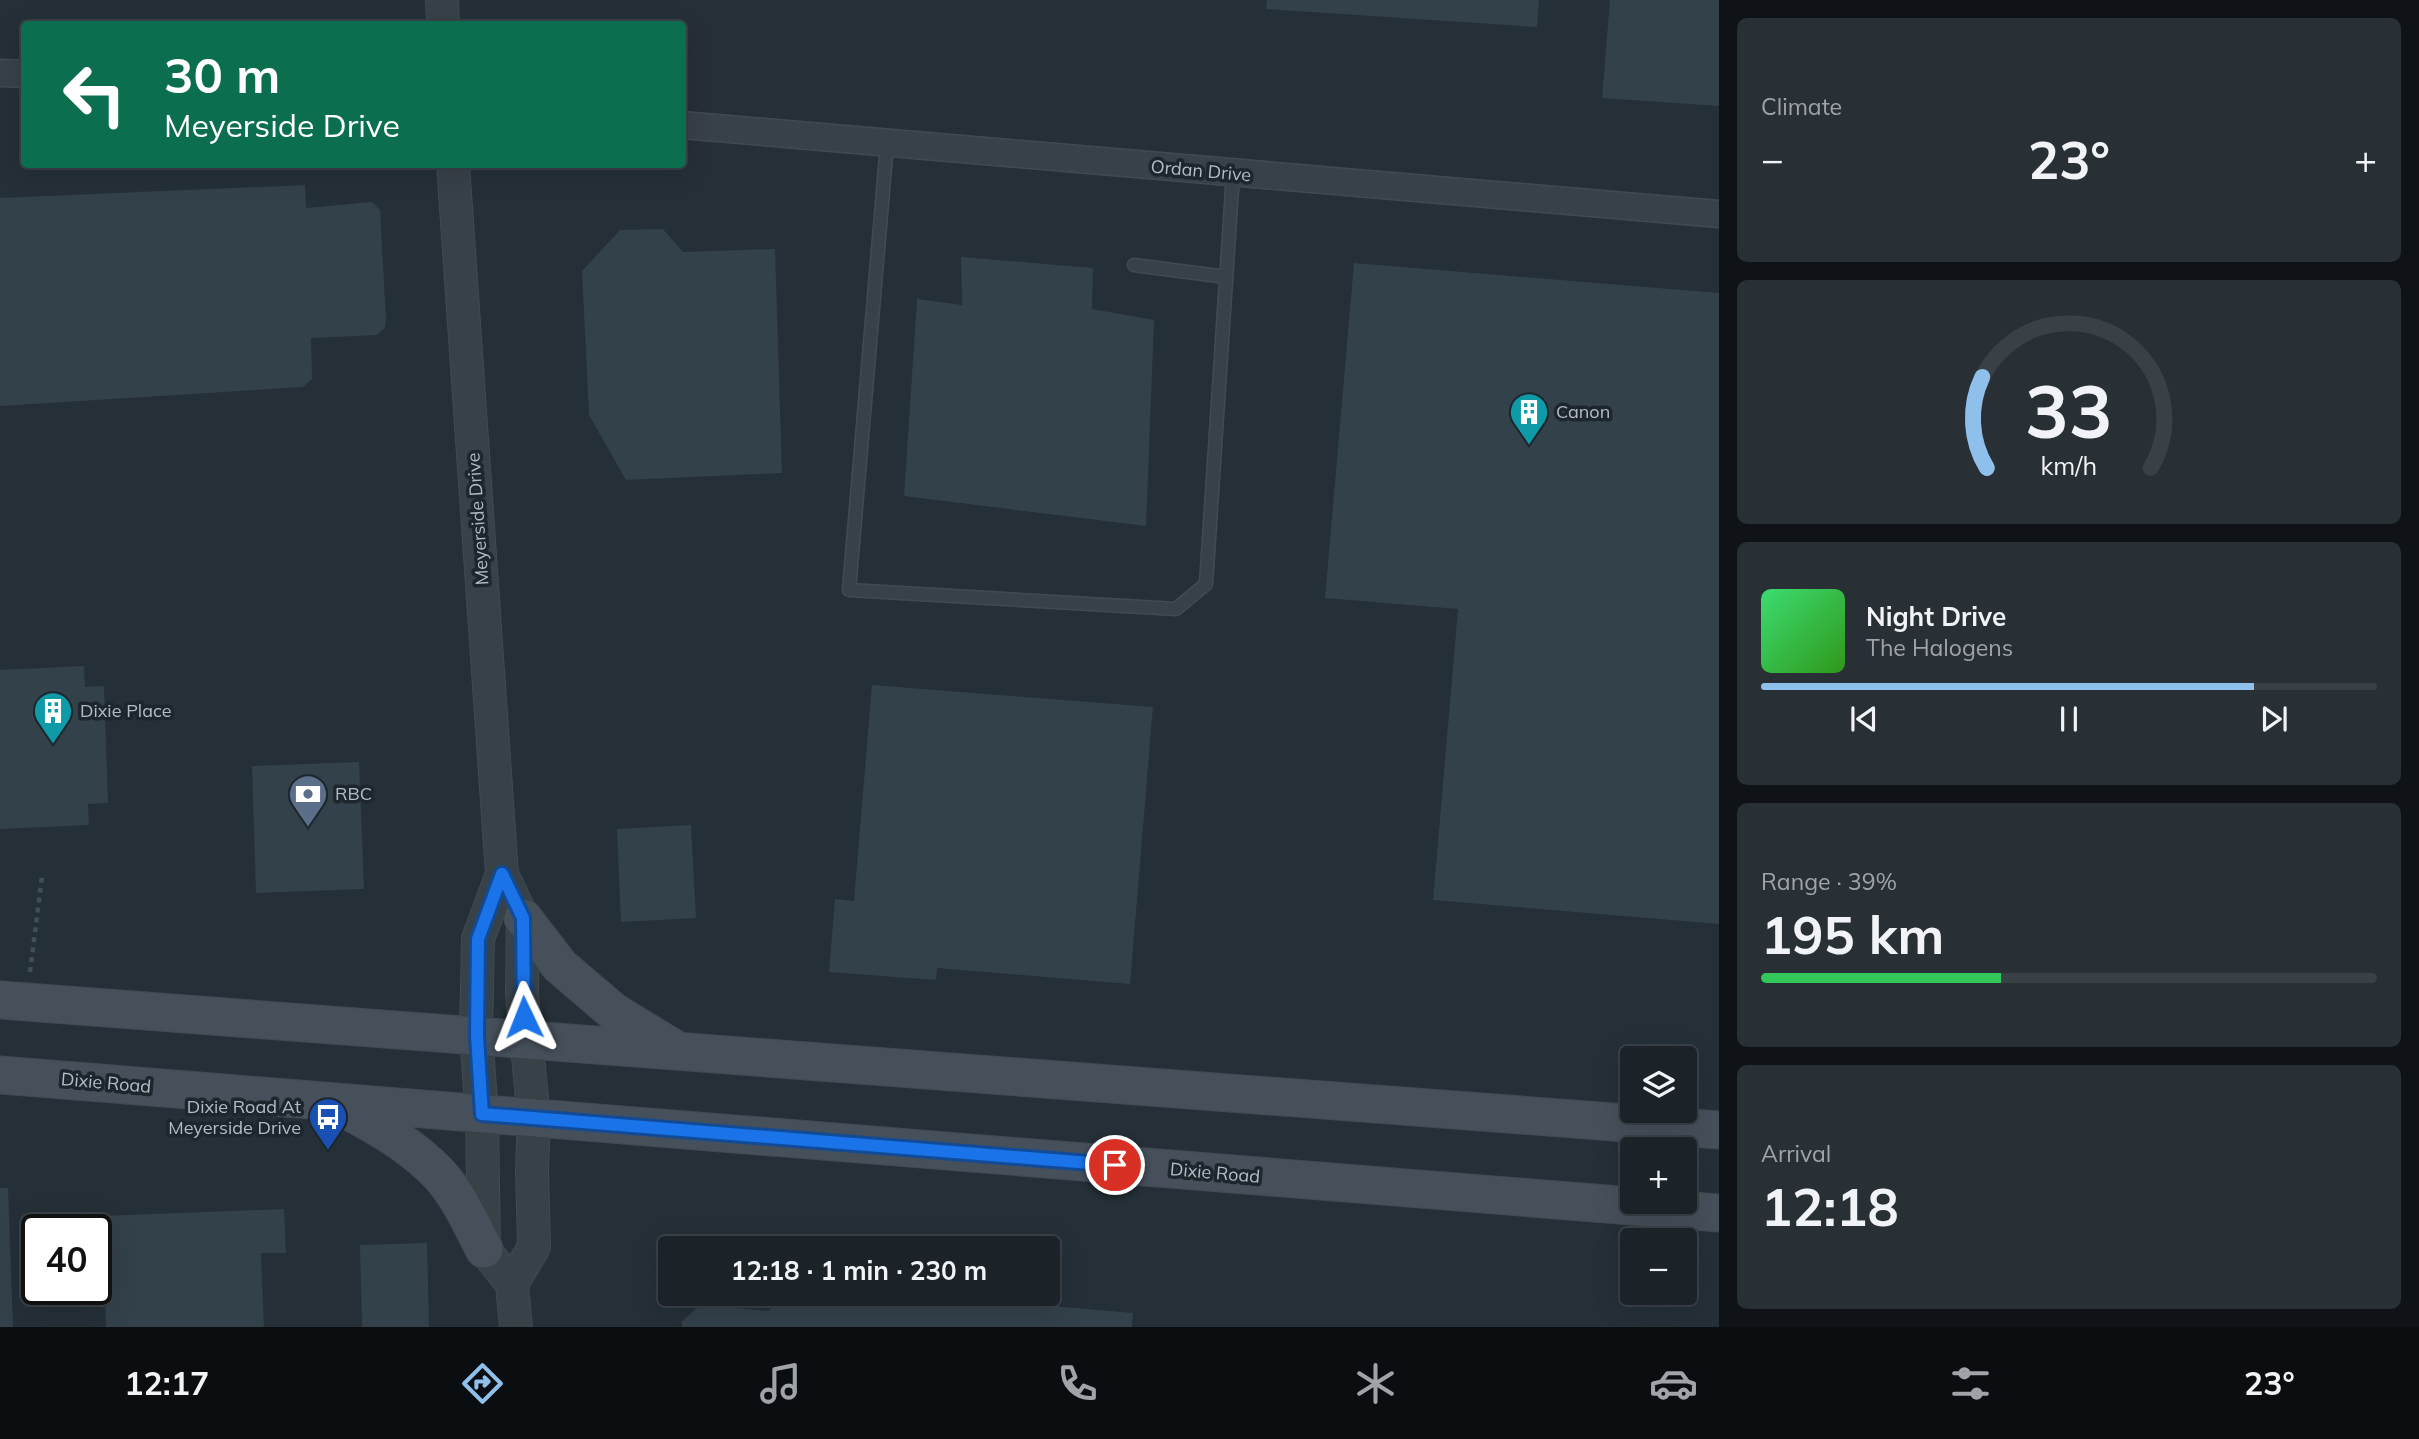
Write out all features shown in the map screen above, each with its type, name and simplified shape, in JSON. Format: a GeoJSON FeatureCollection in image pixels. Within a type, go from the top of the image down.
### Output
{"type":"FeatureCollection","features":[{"type":"Feature","properties":{"kind":"main road"},"geometry":{"type":"LineString","coordinates":[[523,918],[560,966],[614,1012],[677,1050]]}},
{"type":"Feature","properties":{"kind":"main road"},"geometry":{"type":"LineString","coordinates":[[13,1001],[1719,1130]]}},
{"type":"Feature","properties":{"kind":"main road","name":"Dixie Road"},"geometry":{"type":"LineString","coordinates":[[0,1075],[1719,1213]]}},
{"type":"Feature","properties":{"kind":"main road"},"geometry":{"type":"LineString","coordinates":[[332,1102],[393,1135],[439,1174],[463,1208],[484,1249]]}},
{"type":"Feature","properties":{"kind":"street"},"geometry":{"type":"LineString","coordinates":[[442,0],[443,21]]}},
{"type":"Feature","properties":{"kind":"street"},"geometry":{"type":"LineString","coordinates":[[0,73],[21,75]]}},
{"type":"Feature","properties":{"kind":"street","name":"Ordan Drive"},"geometry":{"type":"LineString","coordinates":[[686,125],[1719,215]]}},
{"type":"Feature","properties":{"kind":"street","name":"Meyerside Drive"},"geometry":{"type":"LineString","coordinates":[[453,168],[502,874],[523,918],[522,994],[534,1119],[534,1247],[512,1284]]}},
{"type":"Feature","properties":{"kind":"street","name":"Meyerside Drive"},"geometry":{"type":"LineString","coordinates":[[484,1249],[482,1114],[477,1036],[478,939],[502,874]]}},
{"type":"Feature","properties":{"kind":"street"},"geometry":{"type":"LineString","coordinates":[[484,1249],[512,1284],[516,1327]]}},
{"type":"Feature","properties":{"kind":"lane"},"geometry":{"type":"LineString","coordinates":[[887,144],[849,590],[1176,609],[1206,584],[1233,174]]}},
{"type":"Feature","properties":{"kind":"lane"},"geometry":{"type":"LineString","coordinates":[[1135,265],[1226,277]]}},
{"type":"Feature","properties":{"kind":"path"},"geometry":{"type":"LineString","coordinates":[[13,1001],[42,876]]}},
{"type":"Feature","properties":{"kind":"building"},"geometry":{"type":"Polygon","coordinates":[[[1267,0],[1539,0],[1537,27],[1266,9],[1267,0]]]}},
{"type":"Feature","properties":{"kind":"building"},"geometry":{"type":"Polygon","coordinates":[[[1610,0],[1719,0],[1719,106],[1602,98],[1610,0]]]}},
{"type":"Feature","properties":{"kind":"building"},"geometry":{"type":"Polygon","coordinates":[[[305,185],[306,208],[372,202],[380,210],[386,319],[385,328],[377,335],[311,338],[312,379],[303,387],[0,406],[0,198],[305,185]]]}},
{"type":"Feature","properties":{"kind":"building"},"geometry":{"type":"Polygon","coordinates":[[[663,229],[683,252],[775,249],[782,473],[626,480],[589,415],[582,271],[620,230],[663,229]]]}},
{"type":"Feature","properties":{"kind":"building"},"geometry":{"type":"Polygon","coordinates":[[[961,257],[1093,268],[1092,309],[1154,320],[1146,526],[904,496],[917,299],[962,305],[961,257]]]}},
{"type":"Feature","properties":{"kind":"building","name":"Canon"},"geometry":{"type":"Polygon","coordinates":[[[1354,263],[1719,293],[1719,924],[1433,900],[1458,609],[1325,598],[1354,263]]]}},
{"type":"Feature","properties":{"kind":"building","name":"Dixie Place"},"geometry":{"type":"Polygon","coordinates":[[[84,666],[85,687],[104,686],[108,803],[88,804],[89,825],[0,829],[0,670],[84,666]]]}},
{"type":"Feature","properties":{"kind":"building"},"geometry":{"type":"Polygon","coordinates":[[[872,685],[1153,707],[1130,984],[937,968],[936,980],[829,972],[835,899],[854,901],[872,685]]]}},
{"type":"Feature","properties":{"kind":"building","name":"RBC"},"geometry":{"type":"Polygon","coordinates":[[[359,762],[364,889],[256,893],[252,766],[359,762]]]}},
{"type":"Feature","properties":{"kind":"building"},"geometry":{"type":"Polygon","coordinates":[[[691,825],[696,918],[621,922],[617,829],[691,825]]]}},
{"type":"Feature","properties":{"kind":"building"},"geometry":{"type":"Polygon","coordinates":[[[0,1188],[8,1188],[13,1327],[0,1327],[0,1188]]]}},
{"type":"Feature","properties":{"kind":"building"},"geometry":{"type":"Polygon","coordinates":[[[284,1209],[286,1253],[261,1253],[264,1327],[106,1327],[105,1305],[112,1305],[112,1216],[284,1209]]]}},
{"type":"Feature","properties":{"kind":"building"},"geometry":{"type":"Polygon","coordinates":[[[427,1243],[429,1327],[362,1327],[360,1245],[427,1243]]]}},
{"type":"Feature","properties":{"kind":"building"},"geometry":{"type":"Polygon","coordinates":[[[700,1306],[770,1311],[771,1306],[1051,1306],[1133,1313],[1132,1327],[682,1327],[682,1321],[700,1306]]]}},
{"type":"Feature","properties":{"kind":"place","name":"Canon"},"geometry":{"type":"Point","coordinates":[1529,446]}},
{"type":"Feature","properties":{"kind":"place","name":"Dixie Place"},"geometry":{"type":"Point","coordinates":[53,745]}},
{"type":"Feature","properties":{"kind":"place","name":"RBC"},"geometry":{"type":"Point","coordinates":[308,828]}},
{"type":"Feature","properties":{"kind":"place","name":"Dixie Road At Meyerside Drive"},"geometry":{"type":"Point","coordinates":[328,1151]}},
{"type":"Feature","properties":{"kind":"route"},"geometry":{"type":"LineString","coordinates":[[524,1017],[523,918],[502,874],[478,939],[477,1036],[482,1114],[1115,1165]]}}]}
